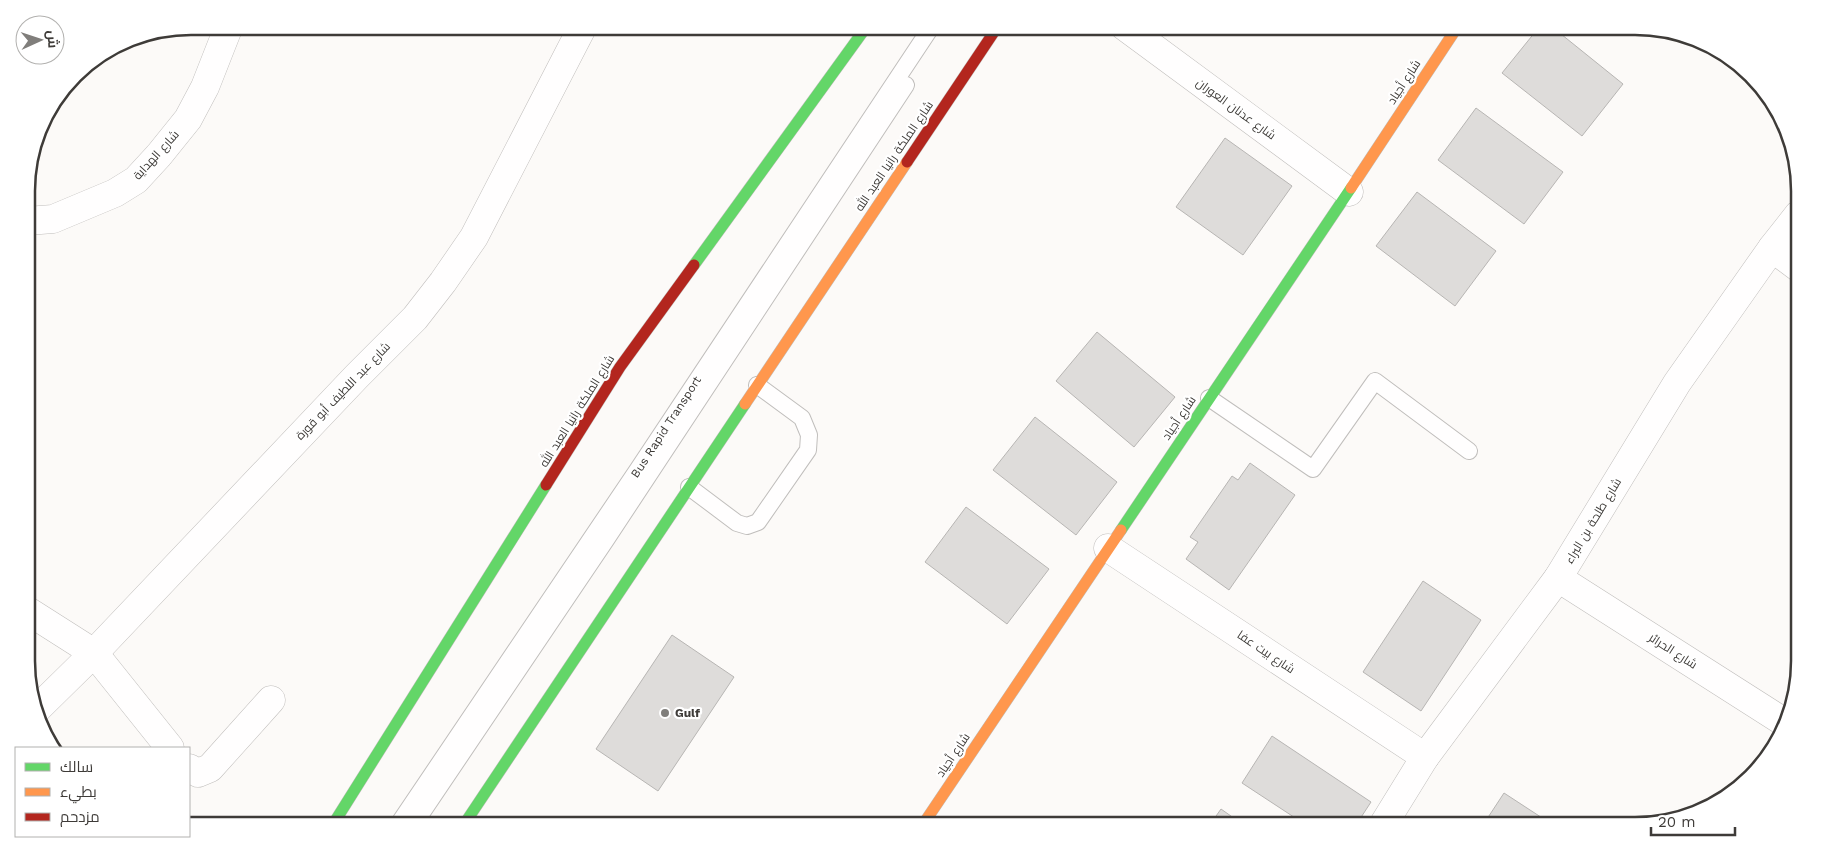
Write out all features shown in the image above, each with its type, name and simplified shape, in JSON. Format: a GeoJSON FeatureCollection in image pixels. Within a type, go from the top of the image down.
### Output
{"type":"FeatureCollection","features":[{"type":"Feature","properties":{"kind":"main road","name":"شارع الملكة رانيا العبد الله"},"geometry":{"type":"LineString","coordinates":[[338,817],[620,367],[860,35]]}},
{"type":"Feature","properties":{"kind":"main road","name":"شارع الملكة رانيا العبد الله"},"geometry":{"type":"LineString","coordinates":[[469,817],[992,35]]}},
{"type":"Feature","properties":{"kind":"main road","name":"شارع أجياد"},"geometry":{"type":"LineString","coordinates":[[928,817],[1349,192],[1452,35]]}},
{"type":"Feature","properties":{"kind":"street","name":"شارع الهداية"},"geometry":{"type":"LineString","coordinates":[[35,220],[53,219],[115,193],[136,180],[188,119],[205,87],[225,35]]}},
{"type":"Feature","properties":{"kind":"street","name":"شارع عبد اللطيف أبو قورة"},"geometry":{"type":"LineString","coordinates":[[41,705],[94,653],[357,376],[415,318],[474,237],[578,35]]}},
{"type":"Feature","properties":{"kind":"street","name":"شارع عدنان العوران"},"geometry":{"type":"LineString","coordinates":[[1136,35],[1349,192]]}},
{"type":"Feature","properties":{"kind":"street","name":"شارع طلحة بن البراء"},"geometry":{"type":"LineString","coordinates":[[1388,817],[1425,757],[1558,578],[1677,383],[1791,224]]}},
{"type":"Feature","properties":{"kind":"street"},"geometry":{"type":"LineString","coordinates":[[1772,248],[1791,262]]}},
{"type":"Feature","properties":{"kind":"street","name":"شارع بيت عفا"},"geometry":{"type":"LineString","coordinates":[[1108,548],[1425,757]]}},
{"type":"Feature","properties":{"kind":"street","name":"شارع الحرائر"},"geometry":{"type":"LineString","coordinates":[[1558,578],[1779,719]]}},
{"type":"Feature","properties":{"kind":"street"},"geometry":{"type":"LineString","coordinates":[[35,615],[94,653],[169,747]]}},
{"type":"Feature","properties":{"kind":"street"},"geometry":{"type":"LineString","coordinates":[[190,769],[198,773],[210,768],[270,700]]}},
{"type":"Feature","properties":{"kind":"lane","name":"Bus Rapid Transport"},"geometry":{"type":"LineString","coordinates":[[403,817],[926,35]]}},
{"type":"Feature","properties":{"kind":"lane","name":"Bus Rapid Transport"},"geometry":{"type":"LineString","coordinates":[[419,817],[617,523],[938,35]]}},
{"type":"Feature","properties":{"kind":"lane"},"geometry":{"type":"LineString","coordinates":[[1209,398],[1313,469],[1376,381],[1469,451]]}},
{"type":"Feature","properties":{"kind":"lane"},"geometry":{"type":"LineString","coordinates":[[689,487],[737,523],[747,526],[758,522],[808,450],[809,435],[802,418],[757,385]]}},
{"type":"Feature","properties":{"kind":"building"},"geometry":{"type":"Polygon","coordinates":[[[1533,35],[1562,35],[1623,84],[1582,136],[1502,73],[1533,35]]]}},
{"type":"Feature","properties":{"kind":"building"},"geometry":{"type":"Polygon","coordinates":[[[1476,108],[1563,172],[1524,224],[1438,160],[1476,108]]]}},
{"type":"Feature","properties":{"kind":"building"},"geometry":{"type":"Polygon","coordinates":[[[1225,138],[1292,186],[1243,255],[1176,207],[1225,138]]]}},
{"type":"Feature","properties":{"kind":"building"},"geometry":{"type":"Polygon","coordinates":[[[1417,192],[1496,251],[1455,306],[1376,246],[1417,192]]]}},
{"type":"Feature","properties":{"kind":"building"},"geometry":{"type":"Polygon","coordinates":[[[1097,332],[1175,397],[1134,447],[1056,381],[1097,332]]]}},
{"type":"Feature","properties":{"kind":"building"},"geometry":{"type":"Polygon","coordinates":[[[1035,417],[1117,482],[1076,535],[993,470],[1035,417]]]}},
{"type":"Feature","properties":{"kind":"building"},"geometry":{"type":"Polygon","coordinates":[[[1250,463],[1295,495],[1229,590],[1186,559],[1198,542],[1190,537],[1232,476],[1238,480],[1250,463]]]}},
{"type":"Feature","properties":{"kind":"building"},"geometry":{"type":"Polygon","coordinates":[[[966,507],[1049,569],[1007,624],[925,562],[966,507]]]}},
{"type":"Feature","properties":{"kind":"building"},"geometry":{"type":"Polygon","coordinates":[[[1423,581],[1481,620],[1421,711],[1363,672],[1423,581]]]}},
{"type":"Feature","properties":{"kind":"building","name":"Gulf"},"geometry":{"type":"Polygon","coordinates":[[[672,635],[734,677],[658,791],[596,749],[672,635]]]}},
{"type":"Feature","properties":{"kind":"building"},"geometry":{"type":"Polygon","coordinates":[[[1272,736],[1371,802],[1361,817],[1294,817],[1242,783],[1272,736]]]}},
{"type":"Feature","properties":{"kind":"building"},"geometry":{"type":"Polygon","coordinates":[[[1504,793],[1541,817],[1488,817],[1504,793]]]}},
{"type":"Feature","properties":{"kind":"building"},"geometry":{"type":"Polygon","coordinates":[[[1221,809],[1232,817],[1215,817],[1221,809]]]}},
{"type":"Feature","properties":{"kind":"traffic: fast"},"geometry":{"type":"LineString","coordinates":[[694,265],[860,35]]}},
{"type":"Feature","properties":{"kind":"traffic: fast"},"geometry":{"type":"LineString","coordinates":[[1121,530],[1351,188]]}},
{"type":"Feature","properties":{"kind":"traffic: fast"},"geometry":{"type":"LineString","coordinates":[[469,817],[745,404]]}},
{"type":"Feature","properties":{"kind":"traffic: fast"},"geometry":{"type":"LineString","coordinates":[[338,817],[546,485]]}},
{"type":"Feature","properties":{"kind":"traffic: slow"},"geometry":{"type":"LineString","coordinates":[[1351,188],[1452,35]]}},
{"type":"Feature","properties":{"kind":"traffic: slow"},"geometry":{"type":"LineString","coordinates":[[745,404],[907,162]]}},
{"type":"Feature","properties":{"kind":"traffic: slow"},"geometry":{"type":"LineString","coordinates":[[928,817],[1121,530]]}},
{"type":"Feature","properties":{"kind":"traffic: jam"},"geometry":{"type":"LineString","coordinates":[[907,162],[992,35]]}},
{"type":"Feature","properties":{"kind":"traffic: jam"},"geometry":{"type":"LineString","coordinates":[[546,485],[620,367],[694,265]]}},
{"type":"Feature","properties":{"kind":"place","name":"Gulf"},"geometry":{"type":"Point","coordinates":[665,713]}}]}
